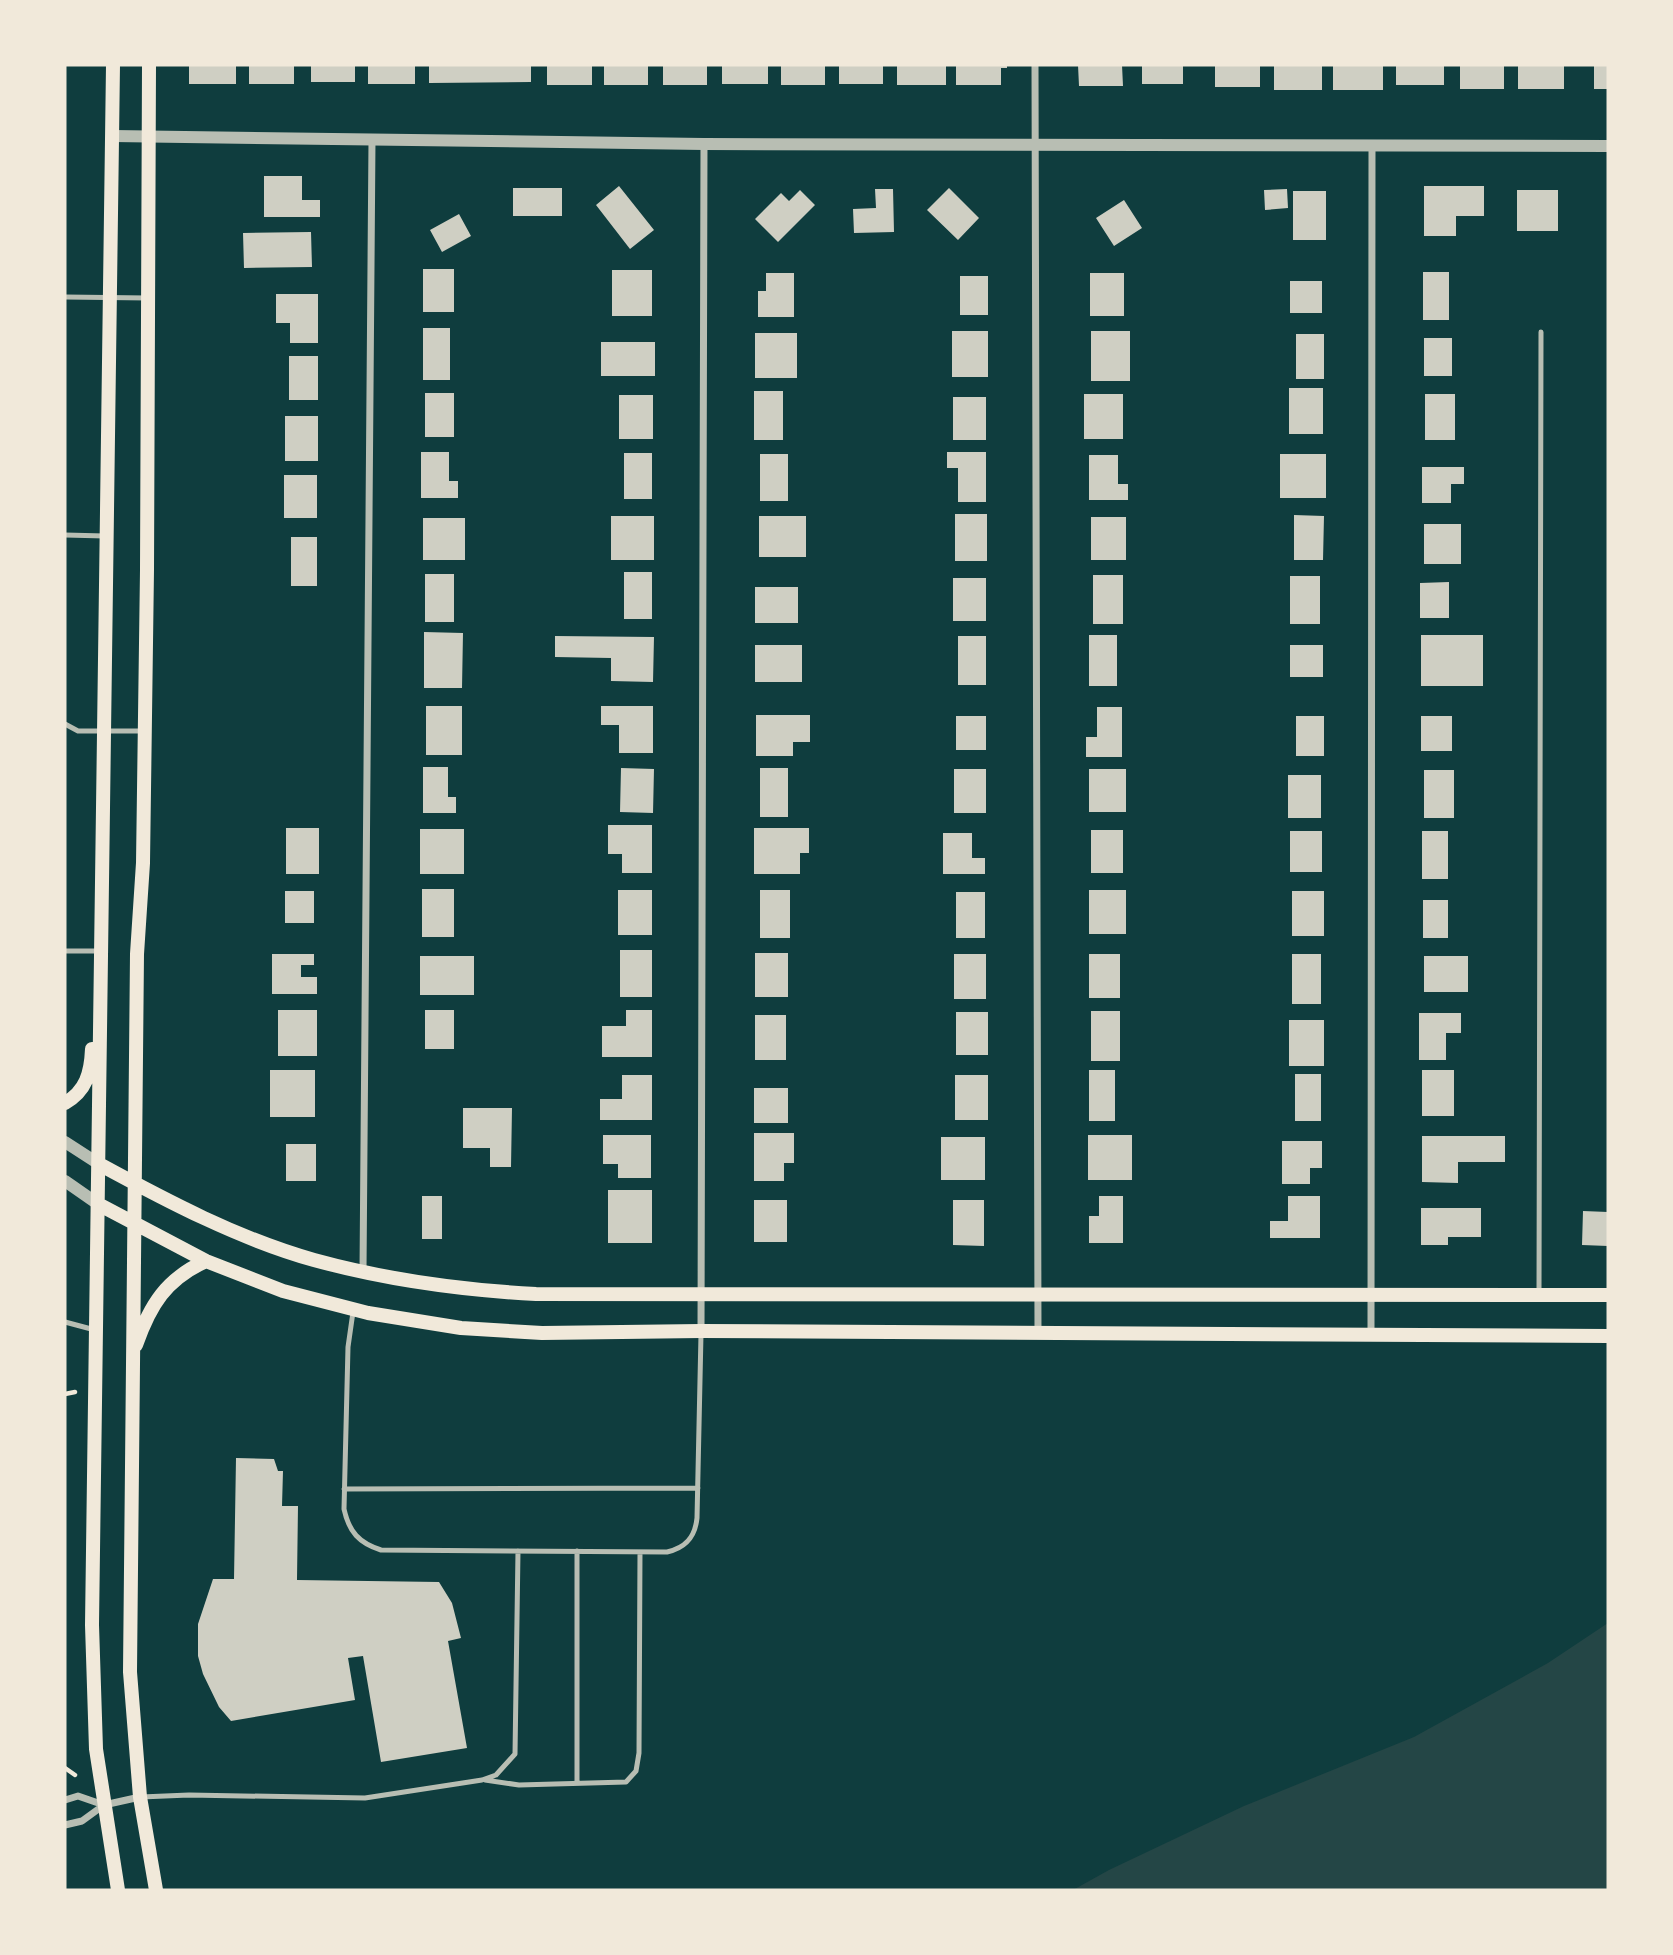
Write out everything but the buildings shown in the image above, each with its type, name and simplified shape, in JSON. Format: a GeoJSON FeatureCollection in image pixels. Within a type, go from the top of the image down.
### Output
{"type":"FeatureCollection","features":[{"type":"Feature","properties":{"kind":"main road"},"geometry":{"type":"LineString","coordinates":[[113,65],[92,1625],[94,1721],[118,1890]]}},
{"type":"Feature","properties":{"kind":"main road"},"geometry":{"type":"LineString","coordinates":[[149,65],[145,731],[142,885],[137,954],[130,1672],[140,1797],[156,1890]]}},
{"type":"Feature","properties":{"kind":"main road"},"geometry":{"type":"LineString","coordinates":[[65,1103],[79,1094],[91,1066],[96,964],[102,951]]}},
{"type":"Feature","properties":{"kind":"main road"},"geometry":{"type":"LineString","coordinates":[[99,1164],[185,1209],[276,1247],[362,1271],[470,1290],[536,1294],[1608,1295]]}},
{"type":"Feature","properties":{"kind":"main road"},"geometry":{"type":"LineString","coordinates":[[98,1204],[206,1261],[283,1290],[353,1309],[461,1328],[542,1333],[701,1331],[1608,1336]]}},
{"type":"Feature","properties":{"kind":"main road"},"geometry":{"type":"LineString","coordinates":[[132,1357],[155,1300],[180,1275],[206,1261]]}},
{"type":"Feature","properties":{"kind":"street"},"geometry":{"type":"LineString","coordinates":[[1035,65],[1038,1332]]}},
{"type":"Feature","properties":{"kind":"street"},"geometry":{"type":"LineString","coordinates":[[113,136],[704,144],[1608,146]]}},
{"type":"Feature","properties":{"kind":"street"},"geometry":{"type":"LineString","coordinates":[[362,1271],[372,141]]}},
{"type":"Feature","properties":{"kind":"street"},"geometry":{"type":"LineString","coordinates":[[701,1331],[704,144]]}},
{"type":"Feature","properties":{"kind":"street"},"geometry":{"type":"LineString","coordinates":[[1371,1335],[1372,145]]}},
{"type":"Feature","properties":{"kind":"street"},"geometry":{"type":"LineString","coordinates":[[65,1142],[99,1164]]}},
{"type":"Feature","properties":{"kind":"street"},"geometry":{"type":"LineString","coordinates":[[65,1181],[98,1204]]}},
{"type":"Feature","properties":{"kind":"street"},"geometry":{"type":"LineString","coordinates":[[65,1800],[78,1796],[104,1805]]}},
{"type":"Feature","properties":{"kind":"street"},"geometry":{"type":"LineString","coordinates":[[65,1825],[82,1821],[104,1805],[140,1797]]}},
{"type":"Feature","properties":{"kind":"lane"},"geometry":{"type":"LineString","coordinates":[[65,297],[148,298]]}},
{"type":"Feature","properties":{"kind":"lane"},"geometry":{"type":"LineString","coordinates":[[1539,1295],[1541,332]]}},
{"type":"Feature","properties":{"kind":"lane"},"geometry":{"type":"LineString","coordinates":[[65,535],[108,536]]}},
{"type":"Feature","properties":{"kind":"lane"},"geometry":{"type":"LineString","coordinates":[[65,724],[78,731],[145,731]]}},
{"type":"Feature","properties":{"kind":"lane"},"geometry":{"type":"LineString","coordinates":[[65,951],[102,951]]}},
{"type":"Feature","properties":{"kind":"lane"},"geometry":{"type":"LineString","coordinates":[[353,1309],[348,1347],[344,1489],[347,1524],[355,1536],[367,1545],[381,1550],[676,1550],[692,1537],[696,1528],[701,1331]]}},
{"type":"Feature","properties":{"kind":"lane"},"geometry":{"type":"LineString","coordinates":[[65,1322],[96,1331]]}},
{"type":"Feature","properties":{"kind":"lane"},"geometry":{"type":"LineString","coordinates":[[344,1489],[698,1488]]}},
{"type":"Feature","properties":{"kind":"lane"},"geometry":{"type":"LineString","coordinates":[[482,1780],[501,1770],[514,1754],[518,1551]]}},
{"type":"Feature","properties":{"kind":"lane"},"geometry":{"type":"LineString","coordinates":[[577,1551],[577,1783]]}},
{"type":"Feature","properties":{"kind":"lane"},"geometry":{"type":"LineString","coordinates":[[140,1797],[189,1795],[365,1798],[482,1780],[519,1785],[626,1782],[636,1771],[639,1752],[640,1552]]}},
{"type":"Feature","properties":{"kind":"path"},"geometry":{"type":"LineString","coordinates":[[65,1394],[75,1392]]}},
{"type":"Feature","properties":{"kind":"path"},"geometry":{"type":"LineString","coordinates":[[65,1768],[75,1775]]}},
{"type":"Feature","properties":{"kind":"shaded area"},"geometry":{"type":"Polygon","coordinates":[[[1608,1623],[1608,1890],[1073,1890],[1244,1806],[1414,1737],[1548,1663],[1608,1623]]]}}]}
